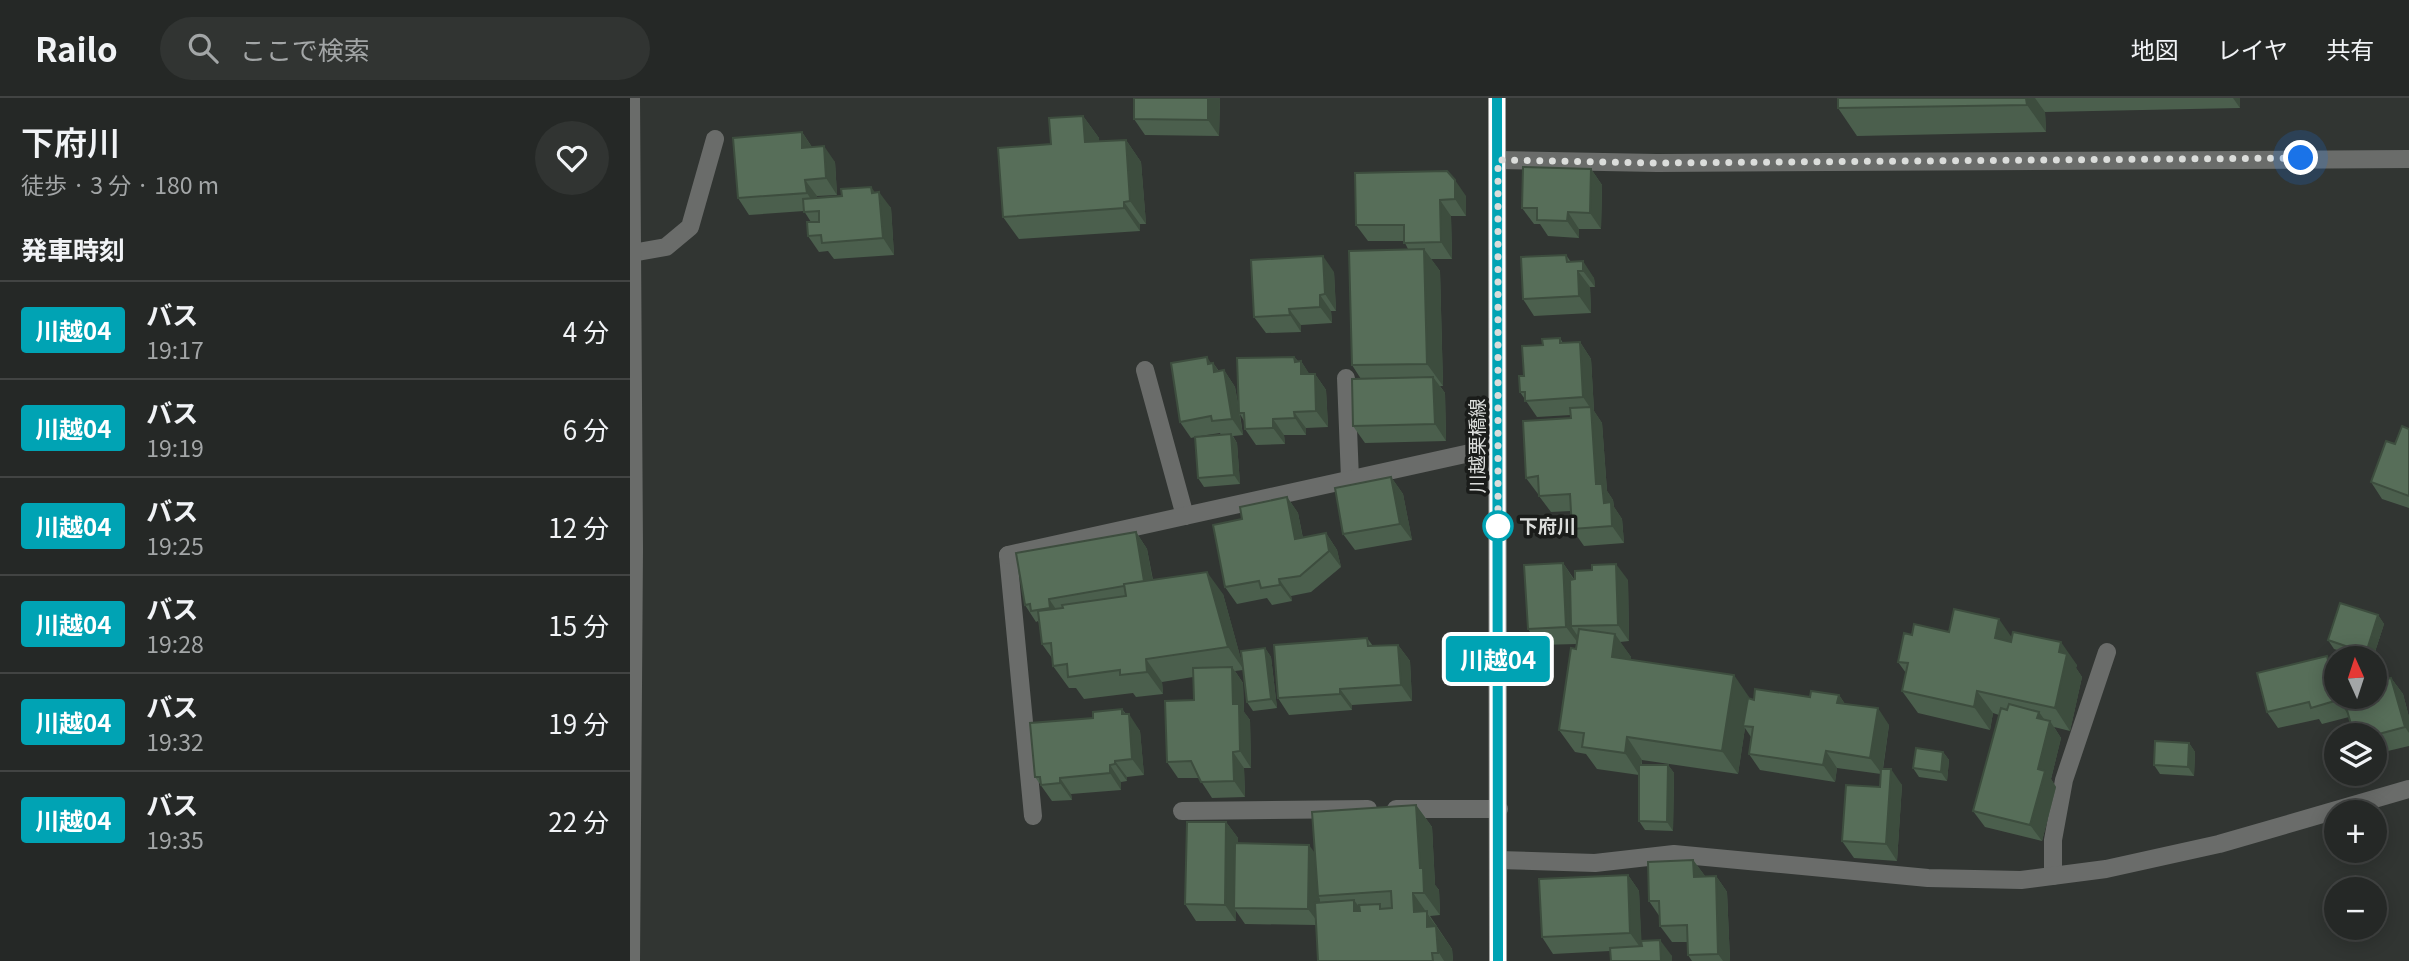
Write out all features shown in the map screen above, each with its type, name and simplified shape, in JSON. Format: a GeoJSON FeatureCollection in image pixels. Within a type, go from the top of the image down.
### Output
{"type":"FeatureCollection","features":[{"type":"Feature","properties":{"kind":"main road","name":"川越栗橋線"},"geometry":{"type":"LineString","coordinates":[[1497,98],[1498,961]]}},
{"type":"Feature","properties":{"kind":"street"},"geometry":{"type":"LineString","coordinates":[[631,98],[631,961]]}},
{"type":"Feature","properties":{"kind":"street"},"geometry":{"type":"LineString","coordinates":[[632,253],[667,247],[690,227],[715,139]]}},
{"type":"Feature","properties":{"kind":"street"},"geometry":{"type":"LineString","coordinates":[[1498,160],[1657,163],[2409,159]]}},
{"type":"Feature","properties":{"kind":"street"},"geometry":{"type":"LineString","coordinates":[[1145,370],[1185,516]]}},
{"type":"Feature","properties":{"kind":"street"},"geometry":{"type":"LineString","coordinates":[[1346,378],[1350,479]]}},
{"type":"Feature","properties":{"kind":"street"},"geometry":{"type":"LineString","coordinates":[[1033,816],[1008,555],[1497,447]]}},
{"type":"Feature","properties":{"kind":"street"},"geometry":{"type":"LineString","coordinates":[[2053,876],[2053,840],[2064,780],[2107,652]]}},
{"type":"Feature","properties":{"kind":"street"},"geometry":{"type":"LineString","coordinates":[[1498,860],[1595,863],[1674,854],[1928,878],[2021,880],[2105,869],[2219,844],[2409,789]]}},
{"type":"Feature","properties":{"kind":"street"},"geometry":{"type":"LineString","coordinates":[[1182,811],[1499,809]]}},
{"type":"Feature","properties":{"kind":"building"},"geometry":{"type":"Polygon","coordinates":[[[1134,98],[1208,98],[1208,120],[1134,119],[1134,98]]]}},
{"type":"Feature","properties":{"kind":"building"},"geometry":{"type":"Polygon","coordinates":[[[1838,98],[2026,98],[2027,105],[1838,108],[1838,98]]]}},
{"type":"Feature","properties":{"kind":"building"},"geometry":{"type":"Polygon","coordinates":[[[1083,116],[1085,142],[1126,140],[1130,201],[1124,202],[1124,208],[1003,217],[998,148],[1051,144],[1049,118],[1083,116]]]}},
{"type":"Feature","properties":{"kind":"building"},"geometry":{"type":"Polygon","coordinates":[[[802,132],[802,148],[824,146],[826,178],[805,180],[807,193],[738,198],[733,138],[802,132]]]}},
{"type":"Feature","properties":{"kind":"building"},"geometry":{"type":"Polygon","coordinates":[[[1523,167],[1591,169],[1590,213],[1568,212],[1567,221],[1537,220],[1537,208],[1522,208],[1523,167]]]}},
{"type":"Feature","properties":{"kind":"building"},"geometry":{"type":"Polygon","coordinates":[[[1447,171],[1455,180],[1455,199],[1440,200],[1441,242],[1404,243],[1404,225],[1356,225],[1355,173],[1447,171]]]}},
{"type":"Feature","properties":{"kind":"building"},"geometry":{"type":"Polygon","coordinates":[[[871,187],[872,193],[879,192],[883,238],[822,243],[821,235],[808,236],[807,222],[819,222],[819,211],[804,212],[803,199],[842,196],[841,189],[871,187]]]}},
{"type":"Feature","properties":{"kind":"building"},"geometry":{"type":"Polygon","coordinates":[[[1424,249],[1427,364],[1352,365],[1349,251],[1424,249]]]}},
{"type":"Feature","properties":{"kind":"building"},"geometry":{"type":"Polygon","coordinates":[[[1566,255],[1567,262],[1583,261],[1583,271],[1578,271],[1579,296],[1523,299],[1521,257],[1566,255]]]}},
{"type":"Feature","properties":{"kind":"building"},"geometry":{"type":"Polygon","coordinates":[[[1323,256],[1325,294],[1320,295],[1320,307],[1289,309],[1290,315],[1254,317],[1251,260],[1323,256]]]}},
{"type":"Feature","properties":{"kind":"building"},"geometry":{"type":"Polygon","coordinates":[[[1560,338],[1560,343],[1580,342],[1583,397],[1525,401],[1525,392],[1520,392],[1519,376],[1524,376],[1522,346],[1543,345],[1542,339],[1560,338]]]}},
{"type":"Feature","properties":{"kind":"building"},"geometry":{"type":"Polygon","coordinates":[[[1207,357],[1208,364],[1213,363],[1214,372],[1224,370],[1232,419],[1212,421],[1211,416],[1180,422],[1171,363],[1207,357]]]}},
{"type":"Feature","properties":{"kind":"building"},"geometry":{"type":"Polygon","coordinates":[[[1294,357],[1295,362],[1301,361],[1301,374],[1315,374],[1316,411],[1294,412],[1295,418],[1273,419],[1273,428],[1245,429],[1244,413],[1239,413],[1237,358],[1294,357]]]}},
{"type":"Feature","properties":{"kind":"building"},"geometry":{"type":"Polygon","coordinates":[[[1433,377],[1435,424],[1353,426],[1352,379],[1433,377]]]}},
{"type":"Feature","properties":{"kind":"building"},"geometry":{"type":"Polygon","coordinates":[[[1591,407],[1596,484],[1602,484],[1604,503],[1611,502],[1612,526],[1572,529],[1570,494],[1539,496],[1538,476],[1526,478],[1523,421],[1571,418],[1570,408],[1591,407]]]}},
{"type":"Feature","properties":{"kind":"building"},"geometry":{"type":"Polygon","coordinates":[[[2402,426],[2409,429],[2409,496],[2371,482],[2386,441],[2395,444],[2402,426]]]}},
{"type":"Feature","properties":{"kind":"building"},"geometry":{"type":"Polygon","coordinates":[[[1231,434],[1234,475],[1198,478],[1195,437],[1231,434]]]}},
{"type":"Feature","properties":{"kind":"building"},"geometry":{"type":"Polygon","coordinates":[[[1391,477],[1400,524],[1343,534],[1335,488],[1391,477]]]}},
{"type":"Feature","properties":{"kind":"building"},"geometry":{"type":"Polygon","coordinates":[[[1287,497],[1295,539],[1326,533],[1329,551],[1300,576],[1279,579],[1280,585],[1261,588],[1259,581],[1225,587],[1213,525],[1242,519],[1240,507],[1287,497]]]}},
{"type":"Feature","properties":{"kind":"building"},"geometry":{"type":"Polygon","coordinates":[[[1136,532],[1144,581],[1049,599],[1050,608],[1031,611],[1030,604],[1025,605],[1016,553],[1136,532]]]}},
{"type":"Feature","properties":{"kind":"building"},"geometry":{"type":"Polygon","coordinates":[[[1563,563],[1566,627],[1528,629],[1524,565],[1563,563]]]}},
{"type":"Feature","properties":{"kind":"building"},"geometry":{"type":"Polygon","coordinates":[[[1616,564],[1618,625],[1571,626],[1570,580],[1575,579],[1575,571],[1592,570],[1592,565],[1616,564]]]}},
{"type":"Feature","properties":{"kind":"building"},"geometry":{"type":"Polygon","coordinates":[[[1207,572],[1228,647],[1146,659],[1147,672],[1120,675],[1120,670],[1068,677],[1067,664],[1053,666],[1051,643],[1042,644],[1038,611],[1126,596],[1124,584],[1207,572]]]}},
{"type":"Feature","properties":{"kind":"building"},"geometry":{"type":"Polygon","coordinates":[[[2340,603],[2378,615],[2368,646],[2346,646],[2328,640],[2340,603]]]}},
{"type":"Feature","properties":{"kind":"building"},"geometry":{"type":"Polygon","coordinates":[[[1954,609],[1999,619],[1995,638],[2011,642],[2013,632],[2061,642],[2059,652],[2067,654],[2055,708],[1977,691],[1974,707],[1902,691],[1908,663],[1898,662],[1904,633],[1912,635],[1914,624],[1949,632],[1954,609]]]}},
{"type":"Feature","properties":{"kind":"building"},"geometry":{"type":"Polygon","coordinates":[[[1579,629],[1615,634],[1612,657],[1734,675],[1722,751],[1627,737],[1625,753],[1582,747],[1584,733],[1559,730],[1571,648],[1576,649],[1579,629]]]}},
{"type":"Feature","properties":{"kind":"building"},"geometry":{"type":"Polygon","coordinates":[[[1367,638],[1368,646],[1398,645],[1401,685],[1340,689],[1340,694],[1278,698],[1274,645],[1367,638]]]}},
{"type":"Feature","properties":{"kind":"building"},"geometry":{"type":"Polygon","coordinates":[[[1265,648],[1271,699],[1247,702],[1241,651],[1265,648]]]}},
{"type":"Feature","properties":{"kind":"building"},"geometry":{"type":"Polygon","coordinates":[[[2324,657],[2324,704],[2311,708],[2309,702],[2267,712],[2257,673],[2324,657]]]}},
{"type":"Feature","properties":{"kind":"building"},"geometry":{"type":"Polygon","coordinates":[[[1232,667],[1233,704],[1239,704],[1240,751],[1233,752],[1234,781],[1201,782],[1191,761],[1167,762],[1165,701],[1194,700],[1193,668],[1232,667]]]}},
{"type":"Feature","properties":{"kind":"building"},"geometry":{"type":"Polygon","coordinates":[[[2391,678],[2405,727],[2387,732],[2387,723],[2351,723],[2347,709],[2387,709],[2387,679],[2391,678]]]}},
{"type":"Feature","properties":{"kind":"building"},"geometry":{"type":"Polygon","coordinates":[[[1755,689],[1810,697],[1811,691],[1839,695],[1837,703],[1878,708],[1870,758],[1826,751],[1823,765],[1749,754],[1753,727],[1743,726],[1748,698],[1754,700],[1755,689]]]}},
{"type":"Feature","properties":{"kind":"building"},"geometry":{"type":"Polygon","coordinates":[[[2009,704],[2039,712],[2037,718],[2050,721],[2038,769],[2045,771],[2030,825],[1973,811],[2001,708],[2007,710],[2009,704]]]}},
{"type":"Feature","properties":{"kind":"building"},"geometry":{"type":"Polygon","coordinates":[[[1122,709],[1122,714],[1129,714],[1132,759],[1115,761],[1115,764],[1110,765],[1110,773],[1060,778],[1060,783],[1041,785],[1040,777],[1035,777],[1030,723],[1093,718],[1093,712],[1122,709]]]}},
{"type":"Feature","properties":{"kind":"building"},"geometry":{"type":"Polygon","coordinates":[[[2155,741],[2189,743],[2188,767],[2154,765],[2155,741]]]}},
{"type":"Feature","properties":{"kind":"building"},"geometry":{"type":"Polygon","coordinates":[[[1916,748],[1943,752],[1941,772],[1913,768],[1916,748]]]}},
{"type":"Feature","properties":{"kind":"building"},"geometry":{"type":"Polygon","coordinates":[[[1639,765],[1668,765],[1667,822],[1639,821],[1639,765]]]}},
{"type":"Feature","properties":{"kind":"building"},"geometry":{"type":"Polygon","coordinates":[[[1881,769],[1891,769],[1886,844],[1842,841],[1846,785],[1880,787],[1881,769]]]}},
{"type":"Feature","properties":{"kind":"building"},"geometry":{"type":"Polygon","coordinates":[[[1416,805],[1424,893],[1413,893],[1414,912],[1427,911],[1427,927],[1436,926],[1438,953],[1432,953],[1433,961],[1318,961],[1315,903],[1354,900],[1354,911],[1360,911],[1359,905],[1380,904],[1380,909],[1392,908],[1391,891],[1318,896],[1312,812],[1416,805]]]}},
{"type":"Feature","properties":{"kind":"building"},"geometry":{"type":"Polygon","coordinates":[[[1187,822],[1226,822],[1225,905],[1185,904],[1187,822]]]}},
{"type":"Feature","properties":{"kind":"building"},"geometry":{"type":"Polygon","coordinates":[[[1235,843],[1309,845],[1308,909],[1234,908],[1235,843]]]}},
{"type":"Feature","properties":{"kind":"building"},"geometry":{"type":"Polygon","coordinates":[[[1693,860],[1694,877],[1716,876],[1718,954],[1688,955],[1687,925],[1660,926],[1659,901],[1649,901],[1648,862],[1693,860]]]}},
{"type":"Feature","properties":{"kind":"building"},"geometry":{"type":"Polygon","coordinates":[[[1628,875],[1630,933],[1542,937],[1539,879],[1628,875]]]}},
{"type":"Feature","properties":{"kind":"building"},"geometry":{"type":"Polygon","coordinates":[[[1660,940],[1661,961],[1611,961],[1610,948],[1642,946],[1641,941],[1660,940]]]}},
{"type":"Feature","properties":{"kind":"bus line","name":"川越04"},"geometry":{"type":"LineString","coordinates":[[1497,98],[1498,961]]}},
{"type":"Feature","properties":{"kind":"place","name":"下府川"},"geometry":{"type":"Point","coordinates":[1498,526]}},
{"type":"Feature","properties":{"kind":"route"},"geometry":{"type":"LineString","coordinates":[[1498,526],[1498,530],[1498,160],[1657,163],[2301,158]]}}]}
